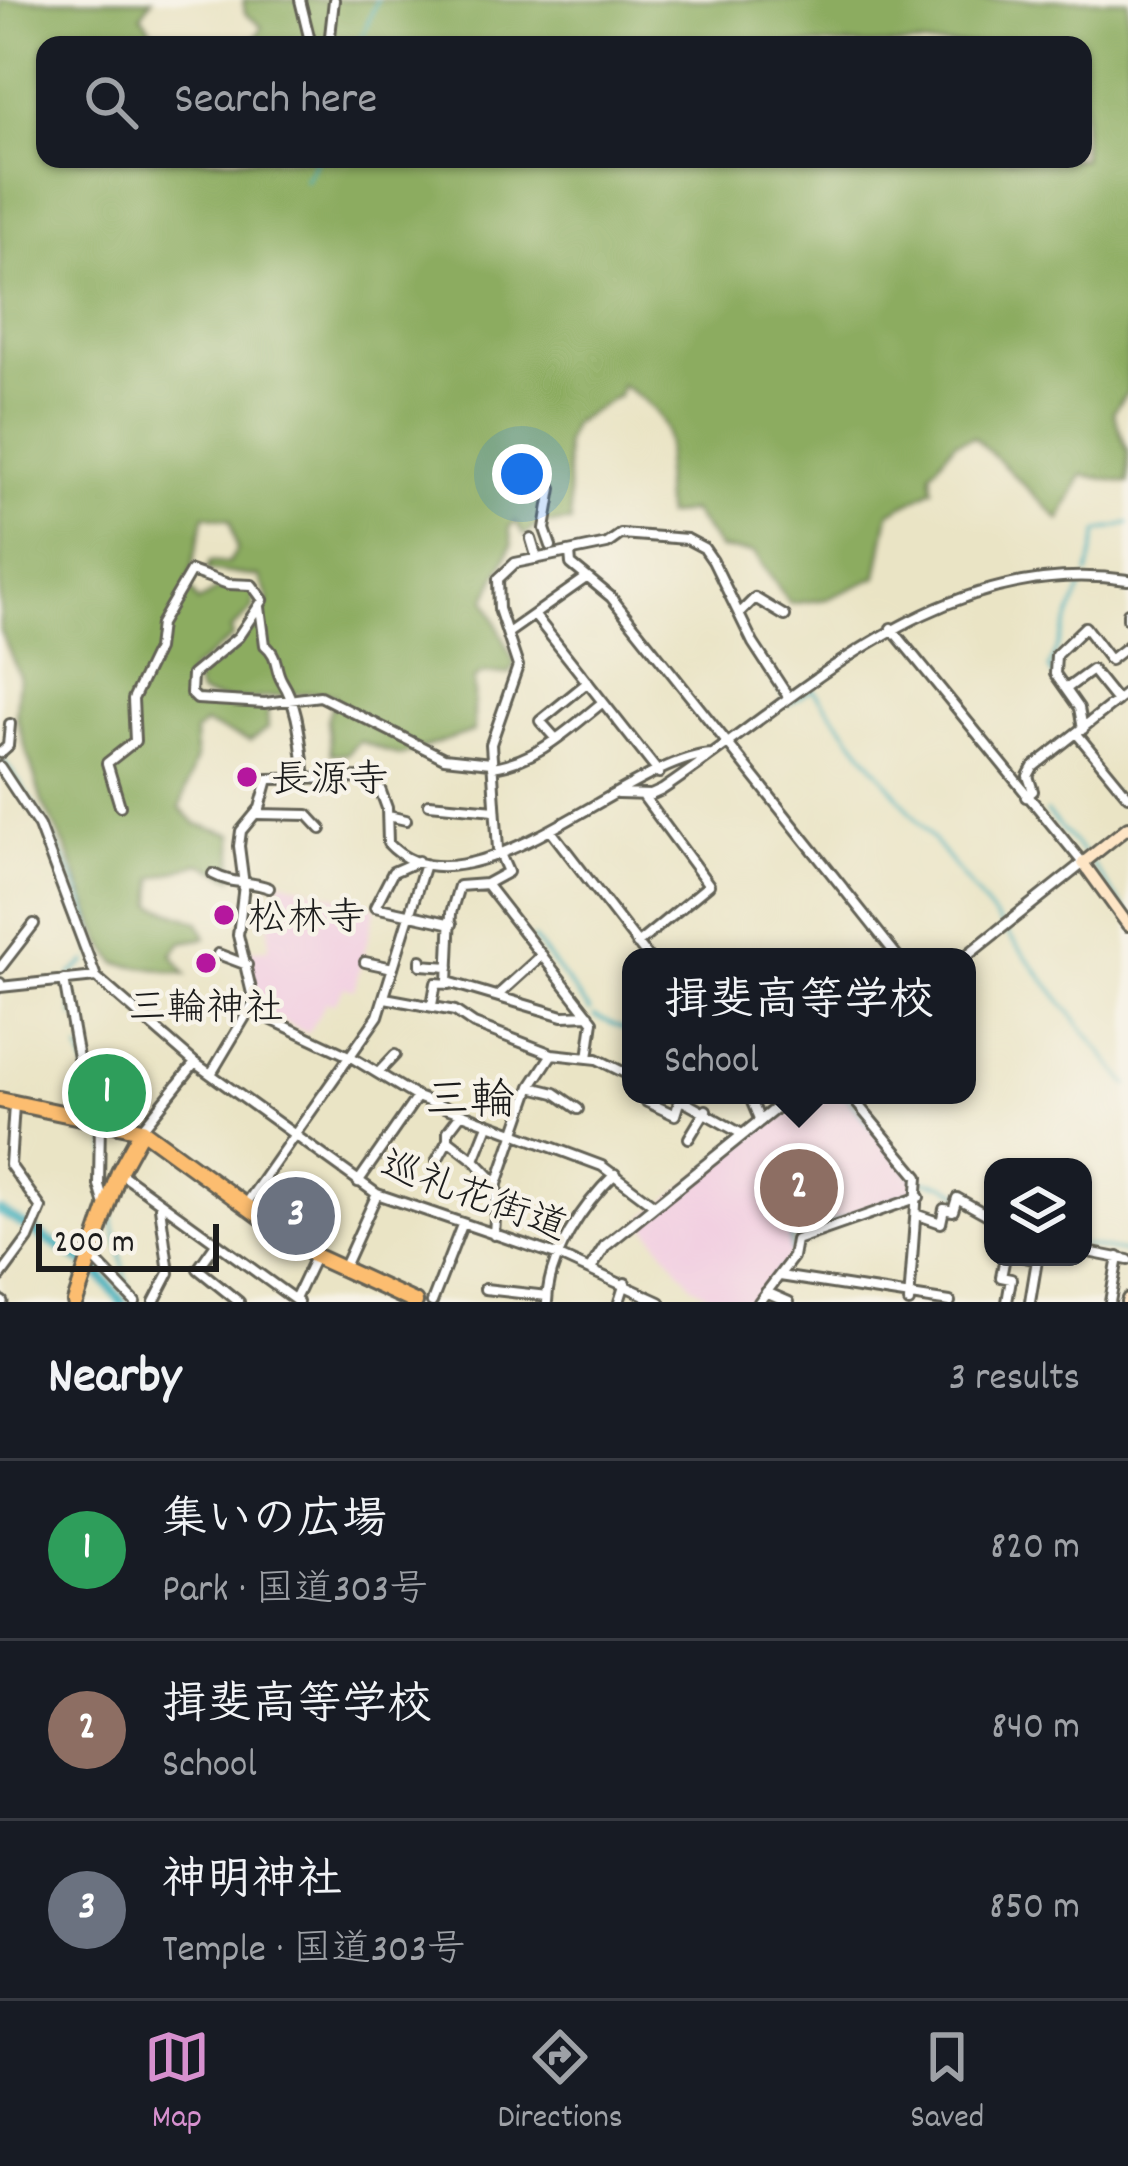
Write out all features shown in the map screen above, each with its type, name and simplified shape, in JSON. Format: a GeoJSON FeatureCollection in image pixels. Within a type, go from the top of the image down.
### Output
{"type":"FeatureCollection","features":[{"type":"Feature","properties":{"kind":"highway"},"geometry":{"type":"LineString","coordinates":[[7,1102],[142,1130],[341,1273],[416,1302]]}},
{"type":"Feature","properties":{"kind":"highway"},"geometry":{"type":"LineString","coordinates":[[75,1302],[119,1172],[142,1130]]}},
{"type":"Feature","properties":{"kind":"main road"},"geometry":{"type":"LineString","coordinates":[[1128,827],[1083,862],[1128,925]]}},
{"type":"Feature","properties":{"kind":"street"},"geometry":{"type":"LineString","coordinates":[[300,0],[309,36]]}},
{"type":"Feature","properties":{"kind":"street"},"geometry":{"type":"LineString","coordinates":[[330,36],[334,0]]}},
{"type":"Feature","properties":{"kind":"street"},"geometry":{"type":"LineString","coordinates":[[540,470],[552,488],[545,529],[553,550]]}},
{"type":"Feature","properties":{"kind":"street"},"geometry":{"type":"LineString","coordinates":[[451,984],[452,924],[461,882],[485,884],[508,872],[500,854],[492,765],[493,729],[518,666],[499,609],[498,579],[514,563],[553,550],[570,552],[628,533],[687,539],[704,548],[789,698]]}},
{"type":"Feature","properties":{"kind":"street"},"geometry":{"type":"LineString","coordinates":[[531,539],[536,556]]}},
{"type":"Feature","properties":{"kind":"street"},"geometry":{"type":"LineString","coordinates":[[570,552],[571,564],[611,597],[891,948]]}},
{"type":"Feature","properties":{"kind":"street"},"geometry":{"type":"LineString","coordinates":[[120,806],[106,763],[135,742],[130,706],[157,649],[160,623],[186,573],[252,585],[262,595],[266,645],[274,653],[293,700],[305,777]]}},
{"type":"Feature","properties":{"kind":"street"},"geometry":{"type":"LineString","coordinates":[[616,794],[652,795],[891,628],[929,609],[1065,574],[1128,580]]}},
{"type":"Feature","properties":{"kind":"street"},"geometry":{"type":"LineString","coordinates":[[508,633],[586,578]]}},
{"type":"Feature","properties":{"kind":"street"},"geometry":{"type":"LineString","coordinates":[[739,614],[754,598],[785,616]]}},
{"type":"Feature","properties":{"kind":"street"},"geometry":{"type":"LineString","coordinates":[[260,607],[238,637],[192,676],[191,693],[203,702],[335,699],[444,758],[492,765],[515,764],[603,702]]}},
{"type":"Feature","properties":{"kind":"street"},"geometry":{"type":"LineString","coordinates":[[535,616],[659,773]]}},
{"type":"Feature","properties":{"kind":"street"},"geometry":{"type":"LineString","coordinates":[[891,628],[1083,862],[976,948]]}},
{"type":"Feature","properties":{"kind":"street"},"geometry":{"type":"LineString","coordinates":[[1128,646],[1110,660],[1085,628],[1056,655],[1054,674],[1079,708],[1080,731],[1128,796]]}},
{"type":"Feature","properties":{"kind":"street"},"geometry":{"type":"LineString","coordinates":[[1066,689],[1092,670],[1117,701]]}},
{"type":"Feature","properties":{"kind":"street"},"geometry":{"type":"LineString","coordinates":[[556,739],[540,721],[588,682]]}},
{"type":"Feature","properties":{"kind":"street"},"geometry":{"type":"LineString","coordinates":[[1026,797],[1033,791],[1028,776],[1033,767],[1128,692]]}},
{"type":"Feature","properties":{"kind":"street"},"geometry":{"type":"LineString","coordinates":[[0,753],[9,742],[10,724]]}},
{"type":"Feature","properties":{"kind":"street"},"geometry":{"type":"LineString","coordinates":[[452,924],[375,907],[393,872],[422,862],[500,854],[659,773],[712,754]]}},
{"type":"Feature","properties":{"kind":"street"},"geometry":{"type":"LineString","coordinates":[[0,767],[40,826],[96,977],[0,987],[0,983]]}},
{"type":"Feature","properties":{"kind":"street"},"geometry":{"type":"LineString","coordinates":[[211,1074],[251,1010],[247,965],[238,935],[244,885],[241,831],[257,814],[268,779],[376,778],[388,817],[388,843],[422,862]]}},
{"type":"Feature","properties":{"kind":"street"},"geometry":{"type":"LineString","coordinates":[[464,808],[465,797]]}},
{"type":"Feature","properties":{"kind":"street"},"geometry":{"type":"LineString","coordinates":[[638,944],[709,885],[644,797]]}},
{"type":"Feature","properties":{"kind":"street"},"geometry":{"type":"LineString","coordinates":[[429,803],[495,810]]}},
{"type":"Feature","properties":{"kind":"street"},"geometry":{"type":"LineString","coordinates":[[257,814],[308,815],[321,829]]}},
{"type":"Feature","properties":{"kind":"street"},"geometry":{"type":"LineString","coordinates":[[388,817],[406,820]]}},
{"type":"Feature","properties":{"kind":"street"},"geometry":{"type":"LineString","coordinates":[[551,831],[641,948]]}},
{"type":"Feature","properties":{"kind":"street"},"geometry":{"type":"LineString","coordinates":[[245,1204],[378,1018],[422,862]]}},
{"type":"Feature","properties":{"kind":"street"},"geometry":{"type":"LineString","coordinates":[[213,874],[269,888]]}},
{"type":"Feature","properties":{"kind":"street"},"geometry":{"type":"LineString","coordinates":[[485,884],[589,1016],[594,1028],[589,1058]]}},
{"type":"Feature","properties":{"kind":"street"},"geometry":{"type":"LineString","coordinates":[[0,968],[34,924]]}},
{"type":"Feature","properties":{"kind":"street"},"geometry":{"type":"LineString","coordinates":[[218,954],[247,965]]}},
{"type":"Feature","properties":{"kind":"street"},"geometry":{"type":"LineString","coordinates":[[498,994],[542,955]]}},
{"type":"Feature","properties":{"kind":"street"},"geometry":{"type":"LineString","coordinates":[[421,960],[421,965],[449,968]]}},
{"type":"Feature","properties":{"kind":"street"},"geometry":{"type":"LineString","coordinates":[[365,962],[393,968]]}},
{"type":"Feature","properties":{"kind":"street","name":"巡礼花街道"},"geometry":{"type":"LineString","coordinates":[[96,977],[195,1063],[376,1194],[592,1268],[605,1246],[781,1104]]}},
{"type":"Feature","properties":{"kind":"street"},"geometry":{"type":"LineString","coordinates":[[68,980],[84,1091],[100,1120],[99,1185],[106,1209]]}},
{"type":"Feature","properties":{"kind":"street"},"geometry":{"type":"LineString","coordinates":[[432,1005],[436,983],[451,984],[563,1016],[589,1016]]}},
{"type":"Feature","properties":{"kind":"street"},"geometry":{"type":"LineString","coordinates":[[385,998],[432,1005],[552,1054],[589,1058],[622,1072]]}},
{"type":"Feature","properties":{"kind":"street"},"geometry":{"type":"LineString","coordinates":[[251,1010],[351,1057],[417,1097],[616,1174],[654,1205]]}},
{"type":"Feature","properties":{"kind":"street"},"geometry":{"type":"LineString","coordinates":[[367,1012],[378,1018]]}},
{"type":"Feature","properties":{"kind":"street"},"geometry":{"type":"LineString","coordinates":[[497,1184],[531,1086],[552,1054]]}},
{"type":"Feature","properties":{"kind":"street"},"geometry":{"type":"LineString","coordinates":[[379,1072],[395,1055]]}},
{"type":"Feature","properties":{"kind":"street"},"geometry":{"type":"LineString","coordinates":[[142,1130],[195,1063]]}},
{"type":"Feature","properties":{"kind":"street"},"geometry":{"type":"LineString","coordinates":[[531,1086],[578,1108]]}},
{"type":"Feature","properties":{"kind":"street"},"geometry":{"type":"LineString","coordinates":[[358,1182],[417,1097]]}},
{"type":"Feature","properties":{"kind":"street"},"geometry":{"type":"LineString","coordinates":[[0,1277],[28,1239],[40,1200],[17,1178],[8,1160],[7,1102]]}},
{"type":"Feature","properties":{"kind":"street"},"geometry":{"type":"LineString","coordinates":[[650,1104],[675,1115],[676,1104]]}},
{"type":"Feature","properties":{"kind":"street"},"geometry":{"type":"LineString","coordinates":[[692,1104],[742,1134]]}},
{"type":"Feature","properties":{"kind":"street"},"geometry":{"type":"LineString","coordinates":[[753,1104],[760,1121]]}},
{"type":"Feature","properties":{"kind":"street"},"geometry":{"type":"LineString","coordinates":[[857,1104],[918,1177],[910,1298]]}},
{"type":"Feature","properties":{"kind":"street"},"geometry":{"type":"LineString","coordinates":[[689,1138],[706,1110]]}},
{"type":"Feature","properties":{"kind":"street"},"geometry":{"type":"LineString","coordinates":[[437,1160],[448,1131],[461,1114]]}},
{"type":"Feature","properties":{"kind":"street"},"geometry":{"type":"LineString","coordinates":[[474,1160],[488,1125]]}},
{"type":"Feature","properties":{"kind":"street"},"geometry":{"type":"LineString","coordinates":[[448,1141],[497,1184],[500,1197],[494,1235]]}},
{"type":"Feature","properties":{"kind":"street"},"geometry":{"type":"LineString","coordinates":[[119,1172],[297,1301],[316,1256]]}},
{"type":"Feature","properties":{"kind":"street"},"geometry":{"type":"LineString","coordinates":[[485,1289],[547,1299],[559,1256],[598,1191],[616,1174]]}},
{"type":"Feature","properties":{"kind":"street"},"geometry":{"type":"LineString","coordinates":[[341,1273],[376,1194]]}},
{"type":"Feature","properties":{"kind":"street"},"geometry":{"type":"LineString","coordinates":[[759,1302],[793,1257],[796,1240],[919,1197]]}},
{"type":"Feature","properties":{"kind":"street"},"geometry":{"type":"LineString","coordinates":[[918,1215],[941,1223],[944,1209],[953,1211],[958,1198],[984,1213]]}},
{"type":"Feature","properties":{"kind":"street"},"geometry":{"type":"LineString","coordinates":[[154,1302],[169,1273],[160,1205]]}},
{"type":"Feature","properties":{"kind":"street"},"geometry":{"type":"LineString","coordinates":[[432,1302],[462,1225]]}},
{"type":"Feature","properties":{"kind":"street"},"geometry":{"type":"LineString","coordinates":[[215,1246],[198,1269],[239,1302]]}},
{"type":"Feature","properties":{"kind":"street"},"geometry":{"type":"LineString","coordinates":[[1092,1253],[1123,1259],[1110,1302]]}},
{"type":"Feature","properties":{"kind":"street"},"geometry":{"type":"LineString","coordinates":[[89,1257],[135,1302]]}},
{"type":"Feature","properties":{"kind":"street"},"geometry":{"type":"LineString","coordinates":[[1003,1266],[1001,1277],[1011,1279],[1007,1302]]}},
{"type":"Feature","properties":{"kind":"street"},"geometry":{"type":"LineString","coordinates":[[1030,1302],[1036,1266]]}},
{"type":"Feature","properties":{"kind":"street"},"geometry":{"type":"LineString","coordinates":[[592,1268],[660,1302]]}},
{"type":"Feature","properties":{"kind":"street"},"geometry":{"type":"LineString","coordinates":[[778,1276],[950,1302]]}},
{"type":"Feature","properties":{"kind":"street"},"geometry":{"type":"LineString","coordinates":[[619,1302],[625,1283]]}},
{"type":"Feature","properties":{"kind":"street"},"geometry":{"type":"LineString","coordinates":[[766,1292],[789,1302]]}},
{"type":"Feature","properties":{"kind":"shaded area"},"geometry":{"type":"Polygon","coordinates":[[[281,880],[376,908],[354,990],[344,987],[335,1003],[326,1002],[308,1033],[260,1011],[248,950],[269,949],[269,908],[281,880]]]}},
{"type":"Feature","properties":{"kind":"shaded area"},"geometry":{"type":"Polygon","coordinates":[[[789,1104],[855,1104],[915,1176],[913,1196],[792,1237],[789,1257],[756,1302],[720,1302],[691,1285],[641,1220],[789,1104]]]}},
{"type":"Feature","properties":{"kind":"green space"},"geometry":{"type":"Polygon","coordinates":[[[0,0],[152,0],[141,15],[152,31],[178,36],[36,36],[36,168],[1092,168],[1092,36],[257,36],[262,27],[245,13],[243,0],[1128,0],[1128,391],[1113,412],[1128,452],[1128,483],[1082,475],[1060,520],[974,437],[955,442],[931,472],[933,489],[889,513],[877,577],[827,599],[790,604],[754,553],[720,549],[691,511],[666,516],[665,429],[659,415],[621,385],[619,395],[573,423],[565,443],[571,522],[539,524],[524,536],[516,522],[509,527],[512,544],[486,599],[515,664],[510,674],[484,673],[474,679],[474,731],[400,756],[359,741],[347,754],[331,754],[327,720],[335,695],[301,693],[233,700],[199,693],[195,682],[200,675],[257,624],[269,600],[259,577],[207,570],[210,561],[228,563],[237,550],[230,520],[205,515],[188,583],[198,602],[222,586],[254,589],[253,609],[231,630],[233,637],[191,670],[186,681],[191,703],[267,707],[268,728],[250,741],[205,724],[195,732],[196,758],[180,808],[196,824],[233,834],[233,878],[200,863],[154,878],[153,905],[199,922],[206,938],[182,942],[172,954],[186,974],[117,963],[101,941],[67,850],[42,802],[16,716],[19,675],[0,630],[0,0]]]}},
{"type":"Feature","properties":{"kind":"green space"},"geometry":{"type":"Polygon","coordinates":[[[121,1073],[132,1084],[116,1102],[114,1115],[96,1111],[85,1077],[121,1073]]]}},
{"type":"Feature","properties":{"kind":"waterway"},"geometry":{"type":"LineString","coordinates":[[363,36],[377,0]]}},
{"type":"Feature","properties":{"kind":"waterway"},"geometry":{"type":"LineString","coordinates":[[305,180],[312,168]]}},
{"type":"Feature","properties":{"kind":"waterway"},"geometry":{"type":"LineString","coordinates":[[1088,574],[1098,532],[1128,523]]}},
{"type":"Feature","properties":{"kind":"waterway"},"geometry":{"type":"LineString","coordinates":[[1064,694],[1049,668],[1083,583]]}},
{"type":"Feature","properties":{"kind":"waterway"},"geometry":{"type":"LineString","coordinates":[[755,652],[789,704],[813,689],[1128,1085]]}},
{"type":"Feature","properties":{"kind":"waterway"},"geometry":{"type":"LineString","coordinates":[[1,758],[29,797],[75,884],[93,937],[93,956]]}},
{"type":"Feature","properties":{"kind":"waterway"},"geometry":{"type":"LineString","coordinates":[[1029,767],[1024,776],[1029,791]]}},
{"type":"Feature","properties":{"kind":"waterway"},"geometry":{"type":"LineString","coordinates":[[1046,812],[1084,854]]}},
{"type":"Feature","properties":{"kind":"waterway"},"geometry":{"type":"LineString","coordinates":[[1090,861],[1128,914]]}},
{"type":"Feature","properties":{"kind":"waterway"},"geometry":{"type":"LineString","coordinates":[[533,938],[590,1011]]}},
{"type":"Feature","properties":{"kind":"waterway"},"geometry":{"type":"LineString","coordinates":[[70,975],[86,962]]}},
{"type":"Feature","properties":{"kind":"waterway"},"geometry":{"type":"LineString","coordinates":[[70,985],[74,1017]]}},
{"type":"Feature","properties":{"kind":"waterway"},"geometry":{"type":"LineString","coordinates":[[594,1016],[622,1028]]}},
{"type":"Feature","properties":{"kind":"waterway"},"geometry":{"type":"LineString","coordinates":[[80,1050],[91,1084],[106,1095],[104,1113]]}},
{"type":"Feature","properties":{"kind":"waterway"},"geometry":{"type":"LineString","coordinates":[[711,1167],[792,1104]]}},
{"type":"Feature","properties":{"kind":"waterway"},"geometry":{"type":"LineString","coordinates":[[853,1104],[917,1180]]}},
{"type":"Feature","properties":{"kind":"waterway"},"geometry":{"type":"LineString","coordinates":[[108,1132],[109,1184]]}},
{"type":"Feature","properties":{"kind":"waterway"},"geometry":{"type":"LineString","coordinates":[[924,1181],[945,1185],[984,1207]]}},
{"type":"Feature","properties":{"kind":"waterway"},"geometry":{"type":"LineString","coordinates":[[791,1252],[790,1238],[913,1192]]}},
{"type":"Feature","properties":{"kind":"waterway"},"geometry":{"type":"LineString","coordinates":[[0,1211],[95,1269],[122,1302]]}},
{"type":"Feature","properties":{"kind":"waterway"},"geometry":{"type":"LineString","coordinates":[[111,1212],[129,1290]]}},
{"type":"Feature","properties":{"kind":"waterway"},"geometry":{"type":"LineString","coordinates":[[1092,1247],[1128,1253]]}},
{"type":"Feature","properties":{"kind":"waterway"},"geometry":{"type":"LineString","coordinates":[[767,1286],[779,1269]]}},
{"type":"Feature","properties":{"kind":"place","name":"長源寺"},"geometry":{"type":"Point","coordinates":[247,777]}},
{"type":"Feature","properties":{"kind":"place","name":"松林寺"},"geometry":{"type":"Point","coordinates":[224,915]}},
{"type":"Feature","properties":{"kind":"place","name":"三輪神社"},"geometry":{"type":"Point","coordinates":[206,963]}},
{"type":"Feature","properties":{"kind":"place","name":"集いの広場"},"geometry":{"type":"Point","coordinates":[107,1093]}},
{"type":"Feature","properties":{"kind":"place","name":"揖斐高等学校"},"geometry":{"type":"Point","coordinates":[799,1188]}},
{"type":"Feature","properties":{"kind":"place","name":"神明神社"},"geometry":{"type":"Point","coordinates":[296,1216]}},
{"type":"Feature","properties":{"kind":"district","name":"三輪"},"geometry":{"type":"Point","coordinates":[470,1097]}}]}
